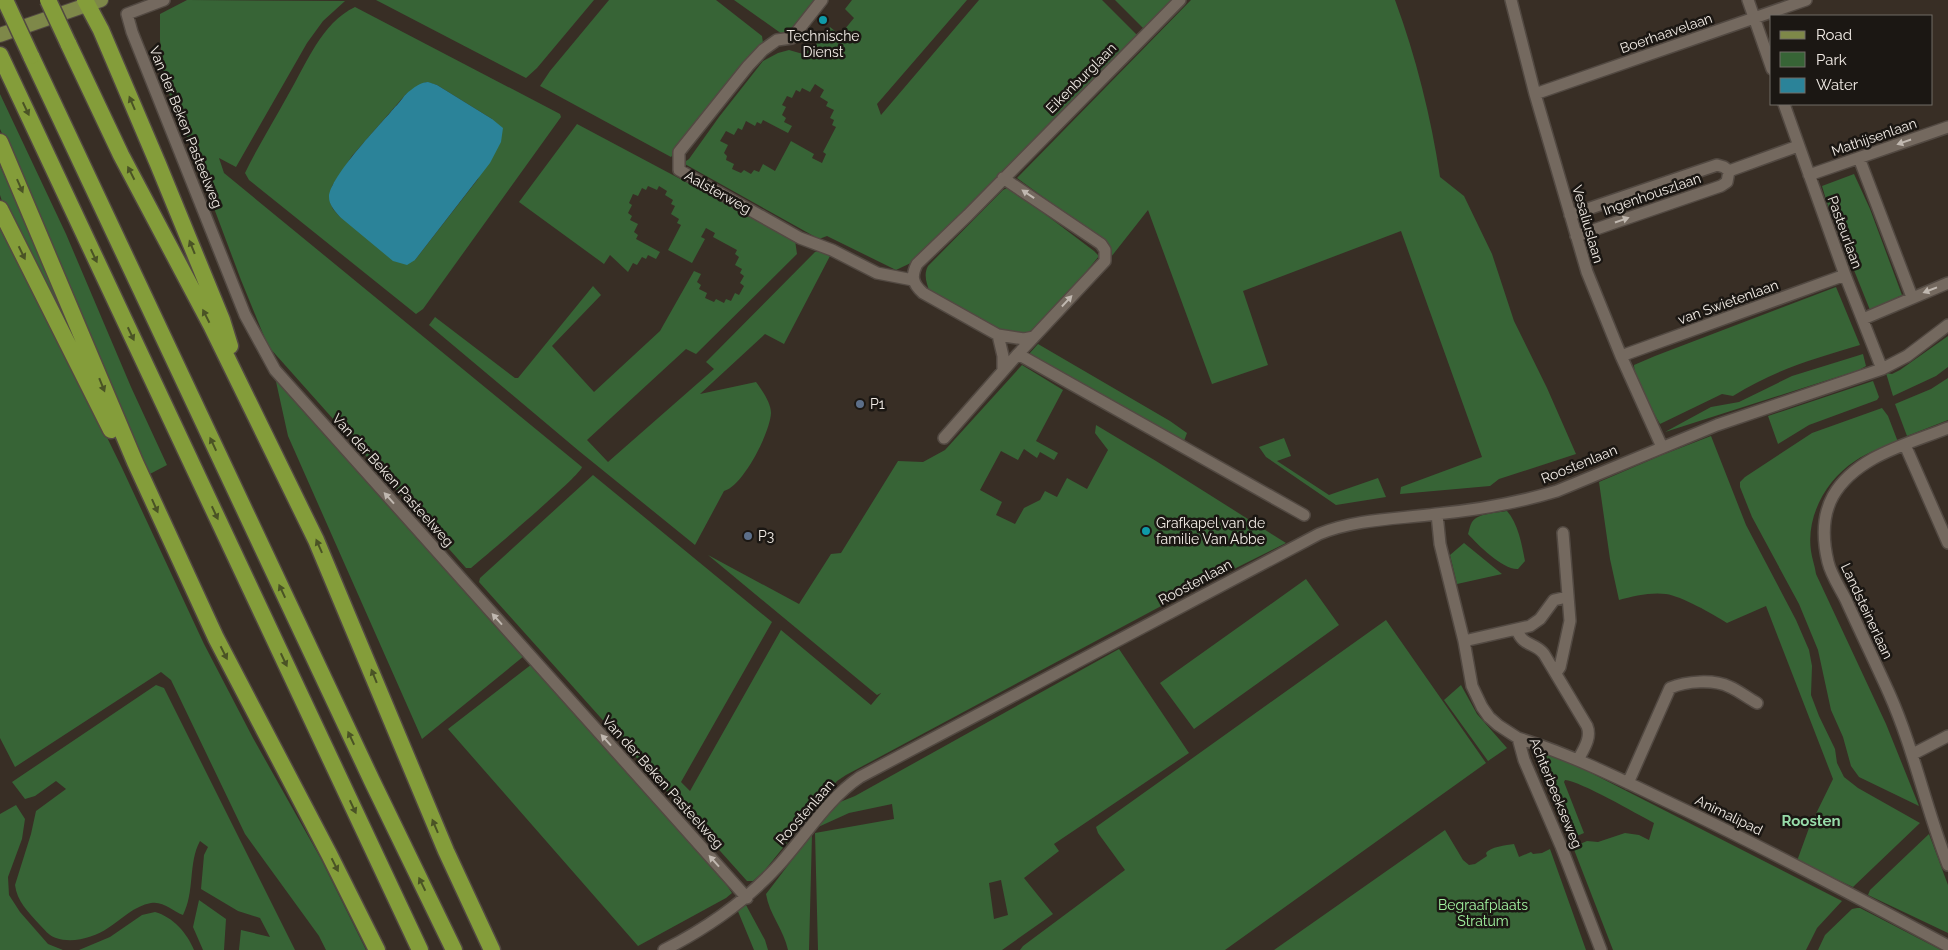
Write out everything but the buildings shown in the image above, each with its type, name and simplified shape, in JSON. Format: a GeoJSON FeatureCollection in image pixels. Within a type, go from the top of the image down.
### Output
{"type":"FeatureCollection","features":[{"type":"Feature","properties":{"kind":"highway"},"geometry":{"type":"LineString","coordinates":[[5,0],[372,781],[454,950]]}},
{"type":"Feature","properties":{"kind":"highway"},"geometry":{"type":"LineString","coordinates":[[48,0],[121,155],[206,316],[316,540],[446,851],[492,950]]}},
{"type":"Feature","properties":{"kind":"highway"},"geometry":{"type":"LineString","coordinates":[[91,2],[222,320],[244,392]]}},
{"type":"Feature","properties":{"kind":"highway"},"geometry":{"type":"LineString","coordinates":[[2,60],[420,950]]}},
{"type":"Feature","properties":{"kind":"highway"},"geometry":{"type":"LineString","coordinates":[[0,142],[135,462],[216,638],[377,950]]}},
{"type":"Feature","properties":{"kind":"highway"},"geometry":{"type":"LineString","coordinates":[[0,209],[109,428],[135,462]]}},
{"type":"Feature","properties":{"kind":"main road"},"geometry":{"type":"LineString","coordinates":[[0,35],[91,2]]}},
{"type":"Feature","properties":{"kind":"street","name":"Van der Beken Pasteelweg"},"geometry":{"type":"LineString","coordinates":[[164,0],[127,14],[132,32],[245,315],[275,370],[747,898]]}},
{"type":"Feature","properties":{"kind":"street","name":"Aalsterweg"},"geometry":{"type":"LineString","coordinates":[[822,0],[792,38],[777,40],[763,50],[748,66],[679,152],[679,170],[800,238],[832,250],[877,273],[913,280]]}},
{"type":"Feature","properties":{"kind":"street","name":"Eikenburglaan"},"geometry":{"type":"LineString","coordinates":[[1004,178],[1180,0]]}},
{"type":"Feature","properties":{"kind":"street","name":"Vesaliuslaan"},"geometry":{"type":"LineString","coordinates":[[1511,0],[1535,94],[1586,272],[1662,447]]}},
{"type":"Feature","properties":{"kind":"street"},"geometry":{"type":"LineString","coordinates":[[1748,0],[1770,63]]}},
{"type":"Feature","properties":{"kind":"street","name":"Boerhaavelaan"},"geometry":{"type":"LineString","coordinates":[[1535,94],[1806,0]]}},
{"type":"Feature","properties":{"kind":"street","name":"Pasteurlaan"},"geometry":{"type":"LineString","coordinates":[[1784,105],[1845,275],[1882,369]]}},
{"type":"Feature","properties":{"kind":"street","name":"Mathijsenlaan"},"geometry":{"type":"LineString","coordinates":[[1809,175],[1948,127]]}},
{"type":"Feature","properties":{"kind":"street","name":"Ingenhouszlaan"},"geometry":{"type":"LineString","coordinates":[[1729,171],[1798,146]]}},
{"type":"Feature","properties":{"kind":"street"},"geometry":{"type":"LineString","coordinates":[[1859,158],[1912,297]]}},
{"type":"Feature","properties":{"kind":"street","name":"Ingenhouszlaan"},"geometry":{"type":"LineString","coordinates":[[1570,215],[1717,165],[1724,166],[1729,171]]}},
{"type":"Feature","properties":{"kind":"street","name":"Ingenhouszlaan"},"geometry":{"type":"LineString","coordinates":[[1576,236],[1721,186],[1727,182],[1729,171]]}},
{"type":"Feature","properties":{"kind":"street"},"geometry":{"type":"LineString","coordinates":[[944,438],[1003,370],[1034,337],[1105,261],[1105,250],[1101,244],[1004,178],[918,264],[913,272],[913,280],[916,287],[923,293],[998,335],[1024,338],[1034,337]]}},
{"type":"Feature","properties":{"kind":"street","name":"van Swietenlaan"},"geometry":{"type":"LineString","coordinates":[[1621,356],[1845,275]]}},
{"type":"Feature","properties":{"kind":"street"},"geometry":{"type":"LineString","coordinates":[[1863,319],[1948,283]]}},
{"type":"Feature","properties":{"kind":"street","name":"Roostenlaan"},"geometry":{"type":"LineString","coordinates":[[664,950],[729,912],[747,898],[778,866],[843,788],[860,777],[1319,534],[1351,524],[1437,514],[1531,499],[1556,491],[1717,425],[1882,369],[1907,356],[1948,325]]}},
{"type":"Feature","properties":{"kind":"street"},"geometry":{"type":"LineString","coordinates":[[998,335],[1003,356],[1003,370]]}},
{"type":"Feature","properties":{"kind":"street"},"geometry":{"type":"LineString","coordinates":[[1018,354],[1304,515]]}},
{"type":"Feature","properties":{"kind":"street","name":"Landsteinerlaan"},"geometry":{"type":"LineString","coordinates":[[1948,428],[1866,461],[1842,482],[1832,497],[1826,516],[1824,536],[1828,564],[1890,694],[1913,754],[1946,852],[1948,865]]}},
{"type":"Feature","properties":{"kind":"street"},"geometry":{"type":"LineString","coordinates":[[1905,445],[1948,543]]}},
{"type":"Feature","properties":{"kind":"street","name":"Achterbeekseweg"},"geometry":{"type":"LineString","coordinates":[[1437,514],[1440,544],[1464,642],[1472,686],[1482,707],[1498,725],[1518,738],[1524,760],[1561,846],[1601,950]]}},
{"type":"Feature","properties":{"kind":"street"},"geometry":{"type":"LineString","coordinates":[[1556,673],[1560,667],[1570,621],[1563,533]]}},
{"type":"Feature","properties":{"kind":"street"},"geometry":{"type":"LineString","coordinates":[[1464,642],[1517,630],[1536,623],[1554,600],[1568,597]]}},
{"type":"Feature","properties":{"kind":"street"},"geometry":{"type":"LineString","coordinates":[[1517,630],[1523,641],[1541,650],[1589,732],[1578,760]]}},
{"type":"Feature","properties":{"kind":"street"},"geometry":{"type":"LineString","coordinates":[[1628,783],[1670,688],[1678,685],[1710,682],[1728,686],[1757,704]]}},
{"type":"Feature","properties":{"kind":"street"},"geometry":{"type":"LineString","coordinates":[[1913,754],[1948,736]]}},
{"type":"Feature","properties":{"kind":"street","name":"Animalipad"},"geometry":{"type":"LineString","coordinates":[[1518,738],[1545,746],[1578,760],[1794,863],[1948,946]]}},
{"type":"Feature","properties":{"kind":"green space"},"geometry":{"type":"Polygon","coordinates":[[[187,0],[345,1],[323,21],[307,43],[236,167],[219,158],[224,173],[582,467],[550,500],[471,568],[466,568],[268,346],[179,115],[164,83],[160,40],[160,14],[187,0]]]}},
{"type":"Feature","properties":{"kind":"green space"},"geometry":{"type":"Polygon","coordinates":[[[376,0],[594,0],[537,68],[526,78],[376,0]]]}},
{"type":"Feature","properties":{"kind":"green space"},"geometry":{"type":"Polygon","coordinates":[[[609,0],[716,0],[762,36],[763,43],[754,55],[671,157],[540,86],[550,71],[609,0]]]}},
{"type":"Feature","properties":{"kind":"green space"},"geometry":{"type":"Polygon","coordinates":[[[734,0],[817,0],[790,33],[782,34],[734,0]]]}},
{"type":"Feature","properties":{"kind":"green space"},"geometry":{"type":"Polygon","coordinates":[[[852,0],[967,0],[877,104],[881,115],[979,0],[1102,0],[1137,35],[915,261],[896,270],[827,236],[819,239],[683,163],[689,159],[763,61],[778,53],[789,50],[803,54],[815,45],[830,27],[840,35],[854,18],[845,9],[852,0]],[[815,84],[810,92],[802,88],[800,92],[796,90],[792,98],[787,96],[782,105],[786,107],[782,115],[786,118],[784,122],[792,126],[788,133],[763,120],[761,124],[757,122],[755,126],[746,121],[742,130],[738,128],[734,135],[726,131],[720,141],[728,145],[724,153],[727,156],[726,160],[734,164],[732,169],[741,173],[744,170],[751,174],[754,170],[759,172],[763,164],[775,171],[791,141],[814,154],[812,158],[822,163],[826,154],[823,152],[836,127],[832,125],[834,120],[830,118],[834,110],[826,106],[828,102],[820,97],[824,90],[815,84]]]}},
{"type":"Feature","properties":{"kind":"green space"},"geometry":{"type":"Polygon","coordinates":[[[1115,0],[1174,0],[1144,29],[1115,0]]]}},
{"type":"Feature","properties":{"kind":"green space"},"geometry":{"type":"Polygon","coordinates":[[[1191,0],[1395,0],[1410,43],[1422,87],[1440,177],[1464,196],[1492,254],[1514,321],[1547,388],[1576,454],[1499,479],[1490,486],[1400,494],[1401,487],[1482,457],[1401,231],[1243,291],[1268,365],[1212,384],[1148,210],[1111,257],[1110,250],[1091,232],[1017,178],[1191,0]]]}},
{"type":"Feature","properties":{"kind":"green space"},"geometry":{"type":"Polygon","coordinates":[[[355,7],[560,114],[561,117],[423,309],[416,314],[249,180],[245,173],[316,46],[333,23],[355,7]],[[426,82],[406,94],[352,156],[332,186],[330,202],[340,217],[415,260],[478,179],[492,119],[437,85],[426,82]]]}},
{"type":"Feature","properties":{"kind":"green space"},"geometry":{"type":"Polygon","coordinates":[[[0,94],[66,234],[131,387],[167,465],[148,475],[37,211],[0,129],[0,94]]]}},
{"type":"Feature","properties":{"kind":"green space"},"geometry":{"type":"Polygon","coordinates":[[[577,124],[795,240],[797,254],[696,354],[686,349],[587,440],[608,462],[714,369],[706,362],[815,252],[820,251],[830,256],[784,344],[765,334],[700,394],[756,382],[768,401],[771,413],[766,433],[754,458],[739,480],[724,491],[695,545],[429,325],[435,317],[515,378],[518,378],[593,286],[601,295],[552,346],[594,392],[660,331],[694,271],[701,274],[697,282],[701,285],[699,289],[707,293],[705,298],[714,302],[716,299],[724,303],[726,299],[731,301],[735,293],[739,295],[744,286],[740,283],[744,276],[740,273],[742,269],[735,265],[739,257],[735,254],[737,250],[713,237],[715,233],[706,228],[701,237],[705,239],[692,263],[668,250],[681,225],[677,223],[679,219],[671,214],[675,206],[671,204],[673,200],[665,195],[667,191],[659,186],[657,190],[648,186],[646,190],[642,188],[638,196],[633,194],[629,203],[632,205],[628,213],[632,216],[630,220],[638,224],[634,232],[638,235],[636,239],[660,252],[656,259],[648,255],[646,259],[642,257],[637,265],[633,263],[628,272],[610,255],[604,264],[519,202],[577,124]]]}},
{"type":"Feature","properties":{"kind":"green space"},"geometry":{"type":"Polygon","coordinates":[[[0,166],[56,291],[90,374],[4,207],[0,195],[0,166]]]}},
{"type":"Feature","properties":{"kind":"green space"},"geometry":{"type":"Polygon","coordinates":[[[1854,174],[1870,209],[1902,295],[1870,310],[1822,186],[1854,174]]]}},
{"type":"Feature","properties":{"kind":"green space"},"geometry":{"type":"Polygon","coordinates":[[[1009,187],[1099,256],[1054,311],[1032,334],[1004,335],[930,293],[926,280],[928,266],[1003,190],[1009,187]]]}},
{"type":"Feature","properties":{"kind":"green space"},"geometry":{"type":"Polygon","coordinates":[[[0,219],[122,468],[204,644],[253,738],[321,859],[366,950],[326,950],[319,936],[245,834],[171,680],[161,672],[15,767],[0,738],[0,219]]]}},
{"type":"Feature","properties":{"kind":"green space"},"geometry":{"type":"Polygon","coordinates":[[[1836,287],[1860,345],[1810,360],[1779,372],[1733,396],[1722,394],[1660,424],[1640,386],[1634,365],[1836,287]]]}},
{"type":"Feature","properties":{"kind":"green space"},"geometry":{"type":"Polygon","coordinates":[[[1948,336],[1948,367],[1936,376],[1893,396],[1886,373],[1892,374],[1900,370],[1948,336]]]}},
{"type":"Feature","properties":{"kind":"green space"},"geometry":{"type":"Polygon","coordinates":[[[1038,344],[1170,421],[1187,433],[1181,449],[1029,354],[1038,344]]]}},
{"type":"Feature","properties":{"kind":"green space"},"geometry":{"type":"Polygon","coordinates":[[[1863,354],[1866,366],[1859,370],[1665,432],[1711,407],[1739,402],[1792,376],[1863,354]]]}},
{"type":"Feature","properties":{"kind":"green space"},"geometry":{"type":"Polygon","coordinates":[[[1022,365],[1063,390],[1036,441],[1058,453],[1054,460],[1040,452],[1037,458],[1024,449],[1018,460],[1001,451],[980,490],[1002,502],[996,515],[1015,524],[1024,508],[1040,500],[1045,491],[1057,497],[1067,478],[1087,489],[1108,450],[1095,433],[1096,425],[1286,543],[1178,597],[846,775],[837,781],[765,870],[753,881],[747,881],[479,582],[480,578],[593,475],[772,622],[681,782],[690,791],[781,630],[871,705],[881,693],[877,695],[708,555],[799,604],[831,554],[841,553],[898,461],[923,462],[945,450],[1022,365]]]}},
{"type":"Feature","properties":{"kind":"green space"},"geometry":{"type":"Polygon","coordinates":[[[275,377],[524,656],[422,739],[288,436],[275,377]]]}},
{"type":"Feature","properties":{"kind":"green space"},"geometry":{"type":"Polygon","coordinates":[[[1948,378],[1948,420],[1907,436],[1895,404],[1931,389],[1948,378]]]}},
{"type":"Feature","properties":{"kind":"green space"},"geometry":{"type":"Polygon","coordinates":[[[1873,381],[1879,397],[1877,400],[1809,425],[1778,444],[1768,416],[1873,381]]]}},
{"type":"Feature","properties":{"kind":"green space"},"geometry":{"type":"Polygon","coordinates":[[[1882,408],[1888,416],[1898,442],[1860,458],[1835,478],[1820,500],[1815,512],[1810,538],[1811,551],[1816,574],[1886,724],[1919,806],[1859,777],[1851,766],[1843,737],[1831,710],[1818,650],[1799,604],[1752,517],[1740,487],[1740,482],[1745,477],[1812,433],[1882,408]]]}},
{"type":"Feature","properties":{"kind":"green space"},"geometry":{"type":"Polygon","coordinates":[[[1711,436],[1746,525],[1796,620],[1809,650],[1812,666],[1811,695],[1835,749],[1837,763],[1844,777],[1858,788],[1920,823],[1853,887],[1797,861],[1809,828],[1833,779],[1766,606],[1727,623],[1706,610],[1672,595],[1648,594],[1619,600],[1610,559],[1599,482],[1711,436]]]}},
{"type":"Feature","properties":{"kind":"green space"},"geometry":{"type":"Polygon","coordinates":[[[1284,438],[1291,456],[1277,461],[1329,495],[1378,478],[1386,497],[1336,505],[1266,457],[1259,447],[1284,438]]]}},
{"type":"Feature","properties":{"kind":"green space"},"geometry":{"type":"Polygon","coordinates":[[[1507,511],[1517,528],[1524,555],[1525,561],[1518,569],[1505,566],[1484,550],[1468,534],[1470,526],[1475,519],[1488,514],[1507,511]]]}},
{"type":"Feature","properties":{"kind":"green space"},"geometry":{"type":"Polygon","coordinates":[[[1464,543],[1502,574],[1457,584],[1450,555],[1464,543]]]}},
{"type":"Feature","properties":{"kind":"green space"},"geometry":{"type":"Polygon","coordinates":[[[1306,579],[1339,625],[1194,729],[1160,683],[1306,579]]]}},
{"type":"Feature","properties":{"kind":"green space"},"geometry":{"type":"Polygon","coordinates":[[[1386,620],[1486,763],[1225,950],[1020,950],[1125,870],[1098,833],[1096,827],[1386,620]]]}},
{"type":"Feature","properties":{"kind":"green space"},"geometry":{"type":"Polygon","coordinates":[[[1119,649],[1189,753],[1054,844],[1059,851],[1024,878],[1053,914],[1002,950],[818,950],[815,833],[894,819],[892,804],[849,813],[816,828],[840,802],[855,796],[1119,649]],[[1001,880],[989,883],[994,919],[1008,915],[1001,880]]]}},
{"type":"Feature","properties":{"kind":"green space"},"geometry":{"type":"Polygon","coordinates":[[[532,664],[732,893],[638,946],[448,729],[532,664]]]}},
{"type":"Feature","properties":{"kind":"green space"},"geometry":{"type":"Polygon","coordinates":[[[156,685],[164,688],[295,950],[239,950],[241,930],[270,937],[260,918],[238,911],[201,889],[204,855],[208,847],[200,841],[194,859],[187,906],[183,915],[160,903],[151,903],[134,910],[97,934],[84,939],[63,940],[53,937],[47,932],[21,901],[15,885],[36,811],[66,789],[56,781],[35,796],[25,799],[12,782],[156,685]]]}},
{"type":"Feature","properties":{"kind":"green space"},"geometry":{"type":"Polygon","coordinates":[[[1461,685],[1477,714],[1507,748],[1488,761],[1444,700],[1461,685]]]}},
{"type":"Feature","properties":{"kind":"green space"},"geometry":{"type":"Polygon","coordinates":[[[1550,752],[1842,901],[1817,928],[1806,950],[1613,950],[1573,847],[1587,841],[1598,842],[1625,833],[1639,835],[1649,840],[1654,823],[1595,792],[1565,780],[1564,782],[1584,833],[1570,839],[1539,760],[1540,754],[1550,752]]]}},
{"type":"Feature","properties":{"kind":"green space"},"geometry":{"type":"Polygon","coordinates":[[[16,805],[25,819],[22,839],[8,877],[9,895],[20,912],[48,944],[63,950],[0,950],[0,814],[16,805]]]}},
{"type":"Feature","properties":{"kind":"green space","name":"Begraafplaats Stratum"},"geometry":{"type":"Polygon","coordinates":[[[1445,830],[1463,860],[1469,865],[1475,864],[1487,856],[1486,853],[1491,849],[1503,846],[1514,844],[1519,857],[1531,852],[1533,854],[1542,853],[1550,849],[1586,950],[1274,950],[1445,830]]]}},
{"type":"Feature","properties":{"kind":"green space"},"geometry":{"type":"Polygon","coordinates":[[[812,834],[809,950],[788,950],[766,894],[812,834]]]}},
{"type":"Feature","properties":{"kind":"green space"},"geometry":{"type":"Polygon","coordinates":[[[1929,834],[1948,885],[1948,933],[1868,895],[1870,890],[1929,834]]]}},
{"type":"Feature","properties":{"kind":"green space"},"geometry":{"type":"Polygon","coordinates":[[[199,900],[226,919],[224,950],[203,950],[193,927],[199,900]]]}},
{"type":"Feature","properties":{"kind":"green space"},"geometry":{"type":"Polygon","coordinates":[[[746,905],[765,940],[768,950],[754,950],[737,909],[746,905]]]}},
{"type":"Feature","properties":{"kind":"green space"},"geometry":{"type":"Polygon","coordinates":[[[1860,908],[1941,950],[1818,950],[1825,935],[1852,909],[1860,908]]]}},
{"type":"Feature","properties":{"kind":"green space"},"geometry":{"type":"Polygon","coordinates":[[[155,912],[162,914],[179,926],[194,950],[79,950],[110,937],[142,915],[155,912]]]}},
{"type":"Feature","properties":{"kind":"water"},"geometry":{"type":"Polygon","coordinates":[[[428,82],[437,85],[492,119],[503,128],[501,142],[490,163],[415,260],[407,265],[393,261],[340,217],[331,205],[329,197],[338,176],[368,137],[406,94],[419,84],[428,82]]]}},
{"type":"Feature","properties":{"kind":"place","name":"Technische Dienst"},"geometry":{"type":"Point","coordinates":[823,20]}},
{"type":"Feature","properties":{"kind":"place","name":"P1"},"geometry":{"type":"Point","coordinates":[860,404]}},
{"type":"Feature","properties":{"kind":"place","name":"Grafkapel van de familie Van Abbe"},"geometry":{"type":"Point","coordinates":[1146,531]}},
{"type":"Feature","properties":{"kind":"place","name":"P3"},"geometry":{"type":"Point","coordinates":[748,536]}},
{"type":"Feature","properties":{"kind":"district","name":"Roosten"},"geometry":{"type":"Point","coordinates":[1811,821]}}]}
